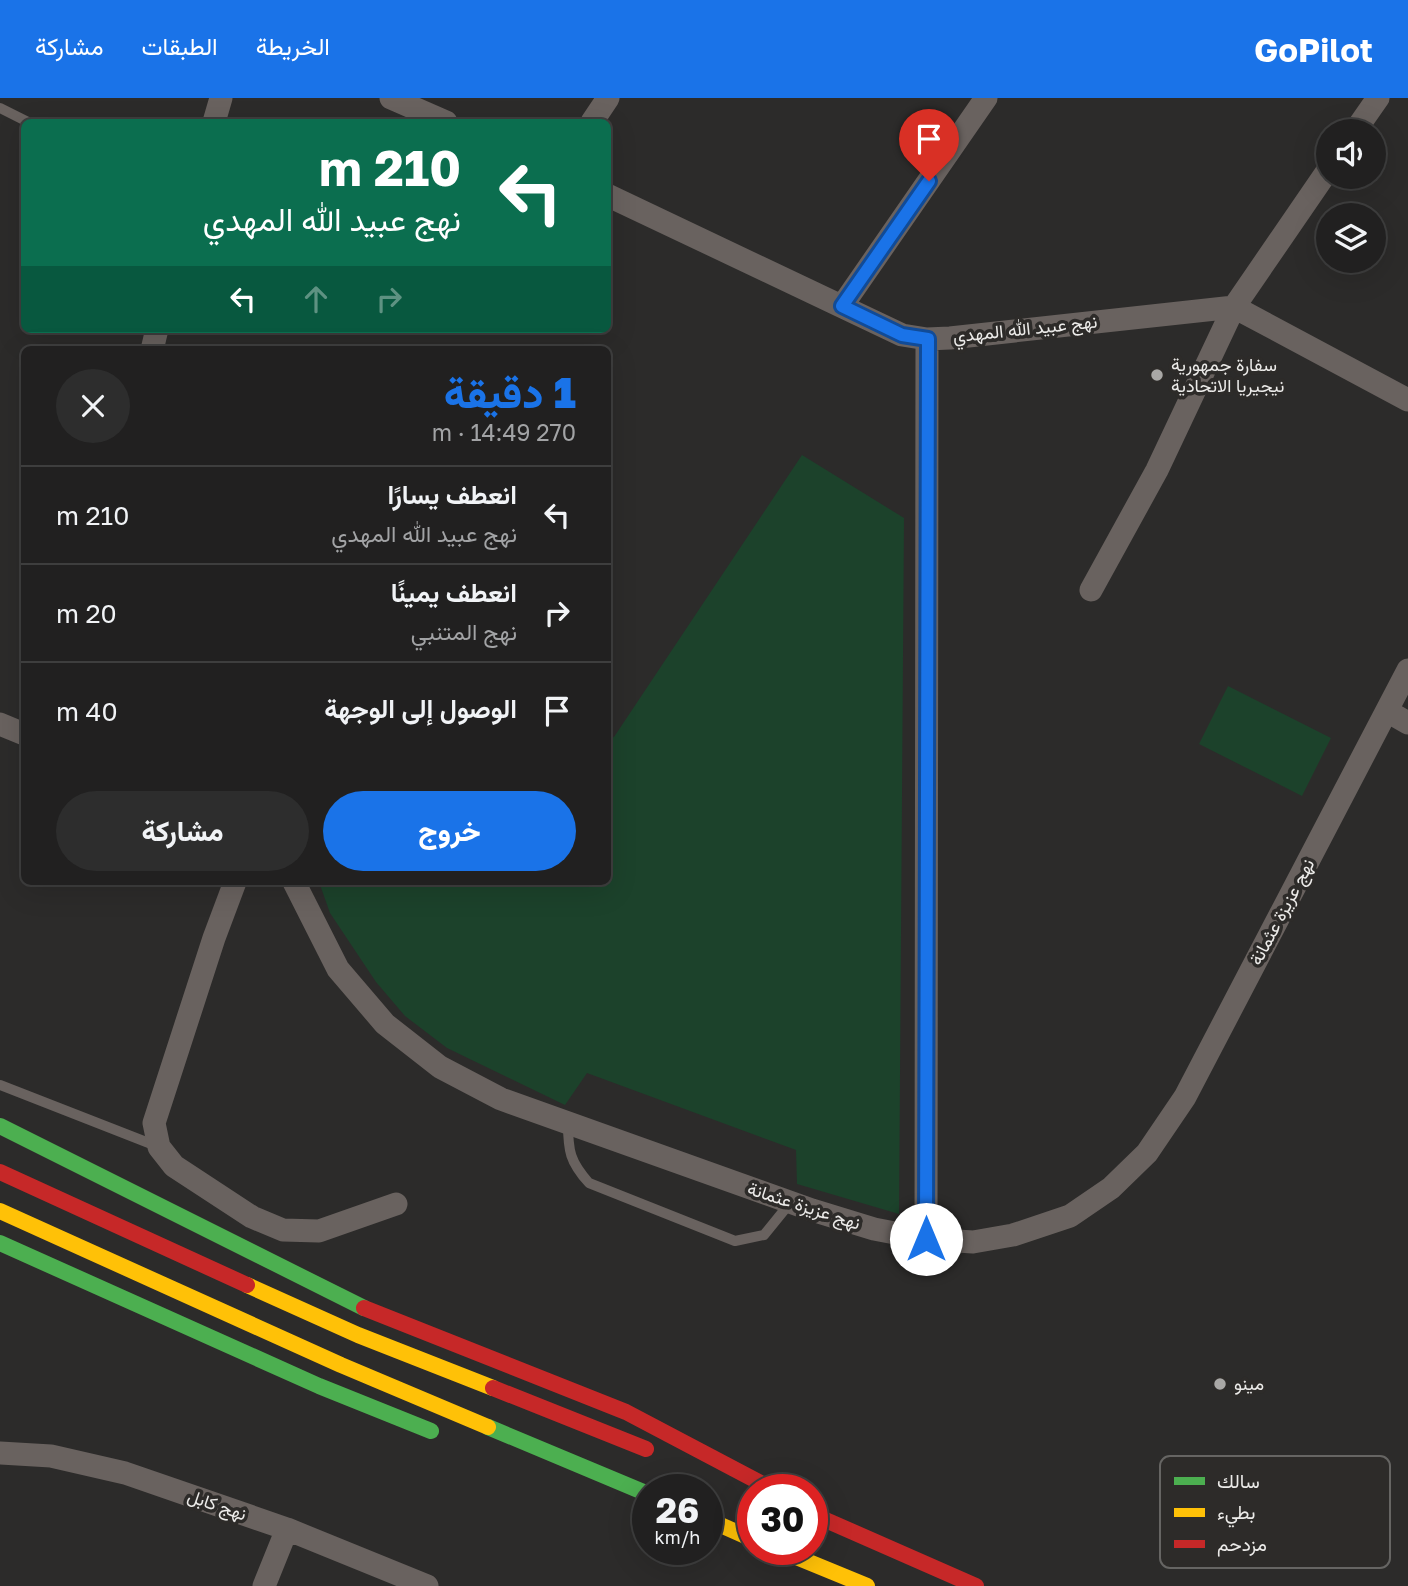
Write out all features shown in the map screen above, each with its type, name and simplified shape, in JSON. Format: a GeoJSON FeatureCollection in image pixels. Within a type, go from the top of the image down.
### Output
{"type":"FeatureCollection","features":[{"type":"Feature","properties":{"kind":"highway"},"geometry":{"type":"LineString","coordinates":[[0,1126],[369,1310],[626,1412],[744,1474]]}},
{"type":"Feature","properties":{"kind":"highway"},"geometry":{"type":"LineString","coordinates":[[0,1172],[358,1335],[663,1456]]}},
{"type":"Feature","properties":{"kind":"highway"},"geometry":{"type":"LineString","coordinates":[[0,1211],[341,1365],[632,1487]]}},
{"type":"Feature","properties":{"kind":"highway"},"geometry":{"type":"LineString","coordinates":[[0,1243],[318,1386],[446,1438]]}},
{"type":"Feature","properties":{"kind":"highway"},"geometry":{"type":"LineString","coordinates":[[702,1471],[737,1485]]}},
{"type":"Feature","properties":{"kind":"highway"},"geometry":{"type":"LineString","coordinates":[[828,1520],[976,1586]]}},
{"type":"Feature","properties":{"kind":"highway"},"geometry":{"type":"LineString","coordinates":[[906,1554],[993,1586]]}},
{"type":"Feature","properties":{"kind":"highway"},"geometry":{"type":"LineString","coordinates":[[814,1565],[867,1586]]}},
{"type":"Feature","properties":{"kind":"street"},"geometry":{"type":"LineString","coordinates":[[215,119],[221,98]]}},
{"type":"Feature","properties":{"kind":"street"},"geometry":{"type":"LineString","coordinates":[[391,98],[439,119]]}},
{"type":"Feature","properties":{"kind":"street"},"geometry":{"type":"LineString","coordinates":[[594,119],[608,98]]}},
{"type":"Feature","properties":{"kind":"street"},"geometry":{"type":"LineString","coordinates":[[842,306],[986,98]]}},
{"type":"Feature","properties":{"kind":"street"},"geometry":{"type":"LineString","coordinates":[[1363,119],[1378,98]]}},
{"type":"Feature","properties":{"kind":"street"},"geometry":{"type":"LineString","coordinates":[[1091,590],[1157,470],[1234,307],[1316,187]]}},
{"type":"Feature","properties":{"kind":"street","name":"نهج عبيد الله المهدي"},"geometry":{"type":"LineString","coordinates":[[611,197],[902,335],[928,339],[1234,307]]}},
{"type":"Feature","properties":{"kind":"street"},"geometry":{"type":"LineString","coordinates":[[1234,307],[1408,400]]}},
{"type":"Feature","properties":{"kind":"street"},"geometry":{"type":"LineString","coordinates":[[926,1239],[928,339]]}},
{"type":"Feature","properties":{"kind":"street","name":"نهج عزيزة عثمانة"},"geometry":{"type":"LineString","coordinates":[[295,885],[338,969],[385,1024],[440,1067],[501,1099],[790,1203],[874,1229],[926,1239],[973,1241],[1013,1235],[1070,1216],[1111,1188],[1147,1153],[1185,1097],[1408,670]]}},
{"type":"Feature","properties":{"kind":"street"},"geometry":{"type":"LineString","coordinates":[[1387,712],[1408,723]]}},
{"type":"Feature","properties":{"kind":"street"},"geometry":{"type":"LineString","coordinates":[[0,724],[21,733]]}},
{"type":"Feature","properties":{"kind":"street"},"geometry":{"type":"LineString","coordinates":[[234,885],[154,1122],[159,1147],[174,1166],[252,1217],[283,1230],[319,1231],[396,1204]]}},
{"type":"Feature","properties":{"kind":"street","name":"نهج كابل"},"geometry":{"type":"LineString","coordinates":[[0,1452],[51,1456],[125,1473],[287,1529],[427,1586]]}},
{"type":"Feature","properties":{"kind":"street"},"geometry":{"type":"LineString","coordinates":[[264,1586],[287,1529]]}},
{"type":"Feature","properties":{"kind":"lane"},"geometry":{"type":"LineString","coordinates":[[0,108],[22,119]]}},
{"type":"Feature","properties":{"kind":"lane"},"geometry":{"type":"LineString","coordinates":[[0,1085],[159,1147]]}},
{"type":"Feature","properties":{"kind":"lane"},"geometry":{"type":"LineString","coordinates":[[568,1123],[568,1149],[576,1168],[589,1183],[735,1241],[764,1235],[790,1203]]}},
{"type":"Feature","properties":{"kind":"green space"},"geometry":{"type":"Polygon","coordinates":[[[802,455],[904,518],[899,1214],[797,1184],[796,1150],[587,1073],[565,1105],[447,1048],[405,1016],[376,982],[330,913],[320,885],[611,885],[611,738],[802,455]]]}},
{"type":"Feature","properties":{"kind":"green space"},"geometry":{"type":"Polygon","coordinates":[[[1228,686],[1331,738],[1302,796],[1199,744],[1228,686]]]}},
{"type":"Feature","properties":{"kind":"traffic: fast"},"geometry":{"type":"LineString","coordinates":[[0,1126],[364,1308]]}},
{"type":"Feature","properties":{"kind":"traffic: fast"},"geometry":{"type":"LineString","coordinates":[[0,1243],[319,1386],[431,1431]]}},
{"type":"Feature","properties":{"kind":"traffic: fast"},"geometry":{"type":"LineString","coordinates":[[488,1427],[632,1487]]}},
{"type":"Feature","properties":{"kind":"traffic: slow"},"geometry":{"type":"LineString","coordinates":[[0,1211],[341,1365],[488,1427]]}},
{"type":"Feature","properties":{"kind":"traffic: slow"},"geometry":{"type":"LineString","coordinates":[[247,1285],[358,1335],[493,1388]]}},
{"type":"Feature","properties":{"kind":"traffic: slow"},"geometry":{"type":"LineString","coordinates":[[723,1526],[737,1532]]}},
{"type":"Feature","properties":{"kind":"traffic: slow"},"geometry":{"type":"LineString","coordinates":[[816,1565],[867,1586]]}},
{"type":"Feature","properties":{"kind":"traffic: jam"},"geometry":{"type":"LineString","coordinates":[[0,1172],[247,1285]]}},
{"type":"Feature","properties":{"kind":"traffic: jam"},"geometry":{"type":"LineString","coordinates":[[364,1308],[626,1412],[744,1474]]}},
{"type":"Feature","properties":{"kind":"traffic: jam"},"geometry":{"type":"LineString","coordinates":[[493,1388],[646,1449]]}},
{"type":"Feature","properties":{"kind":"traffic: jam"},"geometry":{"type":"LineString","coordinates":[[828,1521],[976,1586]]}},
{"type":"Feature","properties":{"kind":"place","name":"سفارة جمهورية نيجيريا الاتحادية"},"geometry":{"type":"Point","coordinates":[1157,375]}},
{"type":"Feature","properties":{"kind":"place","name":"مينو"},"geometry":{"type":"Point","coordinates":[1220,1384]}},
{"type":"Feature","properties":{"kind":"route"},"geometry":{"type":"LineString","coordinates":[[926,1239],[928,339],[902,335],[842,306],[929,181]]}}]}
